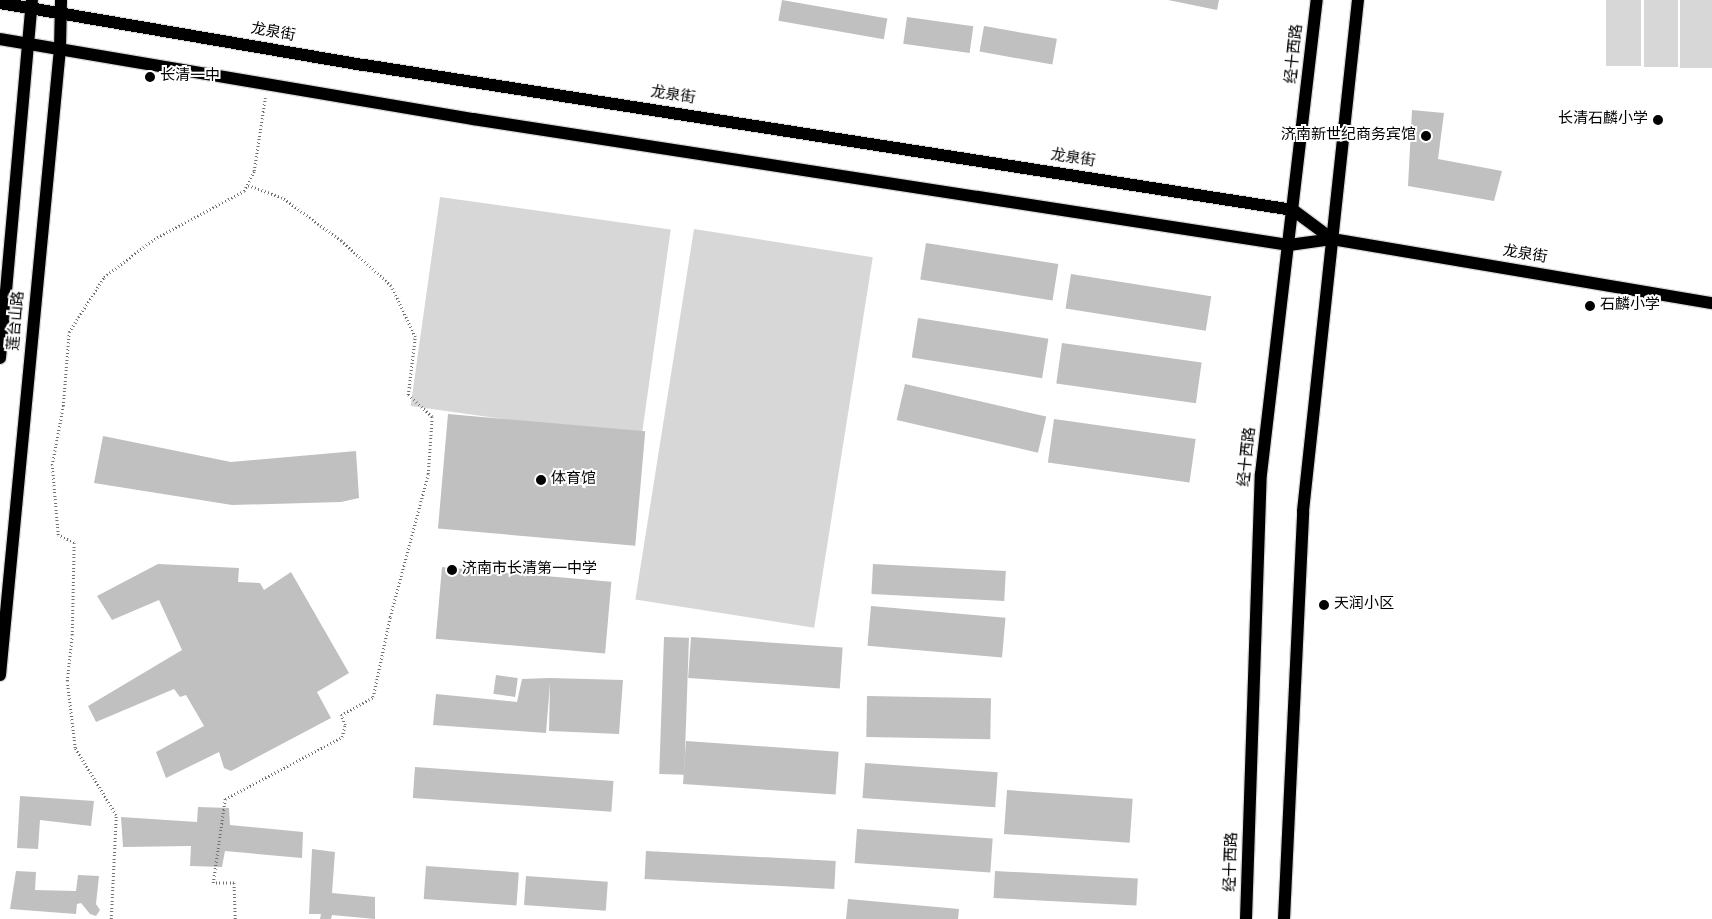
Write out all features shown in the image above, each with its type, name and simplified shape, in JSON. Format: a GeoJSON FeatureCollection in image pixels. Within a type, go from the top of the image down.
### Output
{"type":"FeatureCollection","features":[{"type":"Feature","properties":{"kind":"main road","name":"经十西路"},"geometry":{"type":"LineString","coordinates":[[1246,919],[1261,474],[1294,210],[1317,0]]}},
{"type":"Feature","properties":{"kind":"main road"},"geometry":{"type":"LineString","coordinates":[[1284,919],[1303,511],[1358,0]]}},
{"type":"Feature","properties":{"kind":"main road","name":"龙泉街"},"geometry":{"type":"LineString","coordinates":[[0,3],[61,6],[364,65],[1294,210],[1332,239]]}},
{"type":"Feature","properties":{"kind":"main road","name":"莲台山路"},"geometry":{"type":"LineString","coordinates":[[0,358],[32,4]]}},
{"type":"Feature","properties":{"kind":"main road","name":"莲台山路"},"geometry":{"type":"LineString","coordinates":[[0,674],[60,49],[61,6]]}},
{"type":"Feature","properties":{"kind":"main road","name":"龙泉街"},"geometry":{"type":"LineString","coordinates":[[0,39],[473,119],[1289,245],[1332,239],[1712,302]]}},
{"type":"Feature","properties":{"kind":"path"},"geometry":{"type":"LineString","coordinates":[[111,919],[116,815],[76,748],[67,681],[72,635],[74,543],[58,535],[52,466],[63,406],[69,332],[104,277],[154,239],[244,191],[254,171],[266,84]]}},
{"type":"Feature","properties":{"kind":"path"},"geometry":{"type":"LineString","coordinates":[[236,919],[234,883],[213,883],[225,799],[342,737],[345,725],[341,715],[373,697],[390,616],[428,474],[432,417],[408,395],[415,336],[391,286],[340,241],[282,198],[247,185]]}},
{"type":"Feature","properties":{"kind":"shaded area"},"geometry":{"type":"Polygon","coordinates":[[[1606,0],[1641,0],[1641,66],[1606,66],[1606,0]]]}},
{"type":"Feature","properties":{"kind":"shaded area"},"geometry":{"type":"Polygon","coordinates":[[[1644,0],[1678,0],[1678,67],[1644,67],[1644,0]]]}},
{"type":"Feature","properties":{"kind":"shaded area"},"geometry":{"type":"Polygon","coordinates":[[[1680,0],[1712,0],[1712,68],[1680,68],[1680,0]]]}},
{"type":"Feature","properties":{"kind":"shaded area"},"geometry":{"type":"Polygon","coordinates":[[[440,197],[671,229],[641,438],[411,406],[440,197]]]}},
{"type":"Feature","properties":{"kind":"shaded area"},"geometry":{"type":"Polygon","coordinates":[[[694,229],[873,257],[814,628],[635,599],[694,229]]]}},
{"type":"Feature","properties":{"kind":"building"},"geometry":{"type":"Polygon","coordinates":[[[782,0],[887,19],[884,39],[778,21],[782,0]]]}},
{"type":"Feature","properties":{"kind":"building"},"geometry":{"type":"Polygon","coordinates":[[[1168,0],[1219,0],[1217,10],[1168,0]]]}},
{"type":"Feature","properties":{"kind":"building"},"geometry":{"type":"Polygon","coordinates":[[[907,17],[973,26],[970,53],[903,44],[907,17]]]}},
{"type":"Feature","properties":{"kind":"building"},"geometry":{"type":"Polygon","coordinates":[[[984,26],[1057,39],[1052,64],[979,52],[984,26]]]}},
{"type":"Feature","properties":{"kind":"building","name":"济南新世纪商务宾馆"},"geometry":{"type":"Polygon","coordinates":[[[1412,110],[1444,113],[1438,159],[1502,171],[1494,201],[1408,186],[1412,110]]]}},
{"type":"Feature","properties":{"kind":"building"},"geometry":{"type":"Polygon","coordinates":[[[926,243],[1058,264],[1053,301],[920,280],[926,243]]]}},
{"type":"Feature","properties":{"kind":"building"},"geometry":{"type":"Polygon","coordinates":[[[1071,274],[1211,296],[1206,331],[1066,309],[1071,274]]]}},
{"type":"Feature","properties":{"kind":"building"},"geometry":{"type":"Polygon","coordinates":[[[918,318],[1048,339],[1042,378],[912,358],[918,318]]]}},
{"type":"Feature","properties":{"kind":"building"},"geometry":{"type":"Polygon","coordinates":[[[1062,343],[1202,363],[1196,403],[1056,384],[1062,343]]]}},
{"type":"Feature","properties":{"kind":"building"},"geometry":{"type":"Polygon","coordinates":[[[905,384],[1046,417],[1038,453],[897,420],[905,384]]]}},
{"type":"Feature","properties":{"kind":"building","name":"体育馆"},"geometry":{"type":"Polygon","coordinates":[[[448,414],[645,431],[635,546],[438,529],[448,414]]]}},
{"type":"Feature","properties":{"kind":"building"},"geometry":{"type":"Polygon","coordinates":[[[1054,419],[1196,439],[1189,482],[1048,463],[1054,419]]]}},
{"type":"Feature","properties":{"kind":"building"},"geometry":{"type":"Polygon","coordinates":[[[103,436],[231,462],[356,451],[359,498],[341,502],[232,505],[94,483],[103,436]]]}},
{"type":"Feature","properties":{"kind":"building"},"geometry":{"type":"Polygon","coordinates":[[[158,564],[239,568],[238,582],[260,583],[264,590],[291,572],[349,673],[317,692],[331,718],[231,771],[224,768],[219,752],[166,778],[156,752],[204,726],[186,695],[180,697],[174,689],[96,722],[88,706],[182,650],[159,600],[112,620],[97,596],[158,564]]]}},
{"type":"Feature","properties":{"kind":"building"},"geometry":{"type":"Polygon","coordinates":[[[873,564],[1006,571],[1004,601],[871,594],[873,564]]]}},
{"type":"Feature","properties":{"kind":"building"},"geometry":{"type":"Polygon","coordinates":[[[442,567],[611,582],[605,654],[436,639],[442,567]]]}},
{"type":"Feature","properties":{"kind":"building"},"geometry":{"type":"Polygon","coordinates":[[[871,606],[1005,618],[1002,658],[868,646],[871,606]]]}},
{"type":"Feature","properties":{"kind":"building"},"geometry":{"type":"Polygon","coordinates":[[[664,637],[689,638],[684,775],[659,774],[664,637]]]}},
{"type":"Feature","properties":{"kind":"building"},"geometry":{"type":"Polygon","coordinates":[[[691,637],[843,648],[840,689],[688,678],[691,637]]]}},
{"type":"Feature","properties":{"kind":"building"},"geometry":{"type":"Polygon","coordinates":[[[496,675],[518,678],[515,697],[493,694],[496,675]]]}},
{"type":"Feature","properties":{"kind":"building"},"geometry":{"type":"Polygon","coordinates":[[[522,679],[623,680],[619,734],[549,731],[550,683],[546,733],[433,725],[436,694],[517,702],[522,679]]]}},
{"type":"Feature","properties":{"kind":"building"},"geometry":{"type":"Polygon","coordinates":[[[867,696],[991,698],[990,739],[866,737],[867,696]]]}},
{"type":"Feature","properties":{"kind":"building"},"geometry":{"type":"Polygon","coordinates":[[[686,741],[839,752],[836,795],[683,784],[686,741]]]}},
{"type":"Feature","properties":{"kind":"building"},"geometry":{"type":"Polygon","coordinates":[[[865,763],[998,772],[995,807],[863,798],[865,763]]]}},
{"type":"Feature","properties":{"kind":"building"},"geometry":{"type":"Polygon","coordinates":[[[415,767],[614,781],[611,812],[413,798],[415,767]]]}},
{"type":"Feature","properties":{"kind":"building"},"geometry":{"type":"Polygon","coordinates":[[[1007,790],[1133,799],[1130,843],[1004,834],[1007,790]]]}},
{"type":"Feature","properties":{"kind":"building"},"geometry":{"type":"Polygon","coordinates":[[[20,796],[94,801],[91,826],[40,820],[38,849],[17,848],[20,796]]]}},
{"type":"Feature","properties":{"kind":"building"},"geometry":{"type":"Polygon","coordinates":[[[198,807],[229,808],[230,825],[303,832],[302,858],[225,851],[222,867],[190,866],[191,846],[123,847],[121,817],[197,822],[198,807]]]}},
{"type":"Feature","properties":{"kind":"building"},"geometry":{"type":"Polygon","coordinates":[[[857,829],[993,838],[990,872],[855,863],[857,829]]]}},
{"type":"Feature","properties":{"kind":"building"},"geometry":{"type":"Polygon","coordinates":[[[312,849],[335,852],[332,893],[375,897],[375,919],[332,915],[331,919],[320,919],[321,914],[309,914],[312,849]]]}},
{"type":"Feature","properties":{"kind":"building"},"geometry":{"type":"Polygon","coordinates":[[[646,851],[836,861],[834,889],[645,879],[646,851]]]}},
{"type":"Feature","properties":{"kind":"building"},"geometry":{"type":"Polygon","coordinates":[[[426,866],[519,872],[516,905],[424,899],[426,866]]]}},
{"type":"Feature","properties":{"kind":"building"},"geometry":{"type":"Polygon","coordinates":[[[16,871],[36,872],[35,890],[76,891],[78,875],[99,876],[96,904],[100,910],[96,916],[90,914],[81,903],[77,904],[76,914],[10,909],[16,871]]]}},
{"type":"Feature","properties":{"kind":"building"},"geometry":{"type":"Polygon","coordinates":[[[995,871],[1138,878],[1136,905],[994,898],[995,871]]]}},
{"type":"Feature","properties":{"kind":"building"},"geometry":{"type":"Polygon","coordinates":[[[526,876],[608,882],[606,911],[524,905],[526,876]]]}},
{"type":"Feature","properties":{"kind":"building"},"geometry":{"type":"Polygon","coordinates":[[[848,899],[959,909],[958,919],[846,919],[848,899]]]}},
{"type":"Feature","properties":{"kind":"place","name":"长清一中"},"geometry":{"type":"Point","coordinates":[150,77]}},
{"type":"Feature","properties":{"kind":"place","name":"长清石麟小学"},"geometry":{"type":"Point","coordinates":[1658,120]}},
{"type":"Feature","properties":{"kind":"place","name":"济南新世纪商务宾馆"},"geometry":{"type":"Point","coordinates":[1426,136]}},
{"type":"Feature","properties":{"kind":"place","name":"石麟小学"},"geometry":{"type":"Point","coordinates":[1590,306]}},
{"type":"Feature","properties":{"kind":"place","name":"体育馆"},"geometry":{"type":"Point","coordinates":[541,480]}},
{"type":"Feature","properties":{"kind":"place","name":"济南市长清第一中学"},"geometry":{"type":"Point","coordinates":[452,570]}},
{"type":"Feature","properties":{"kind":"place","name":"天润小区"},"geometry":{"type":"Point","coordinates":[1324,605]}}]}
